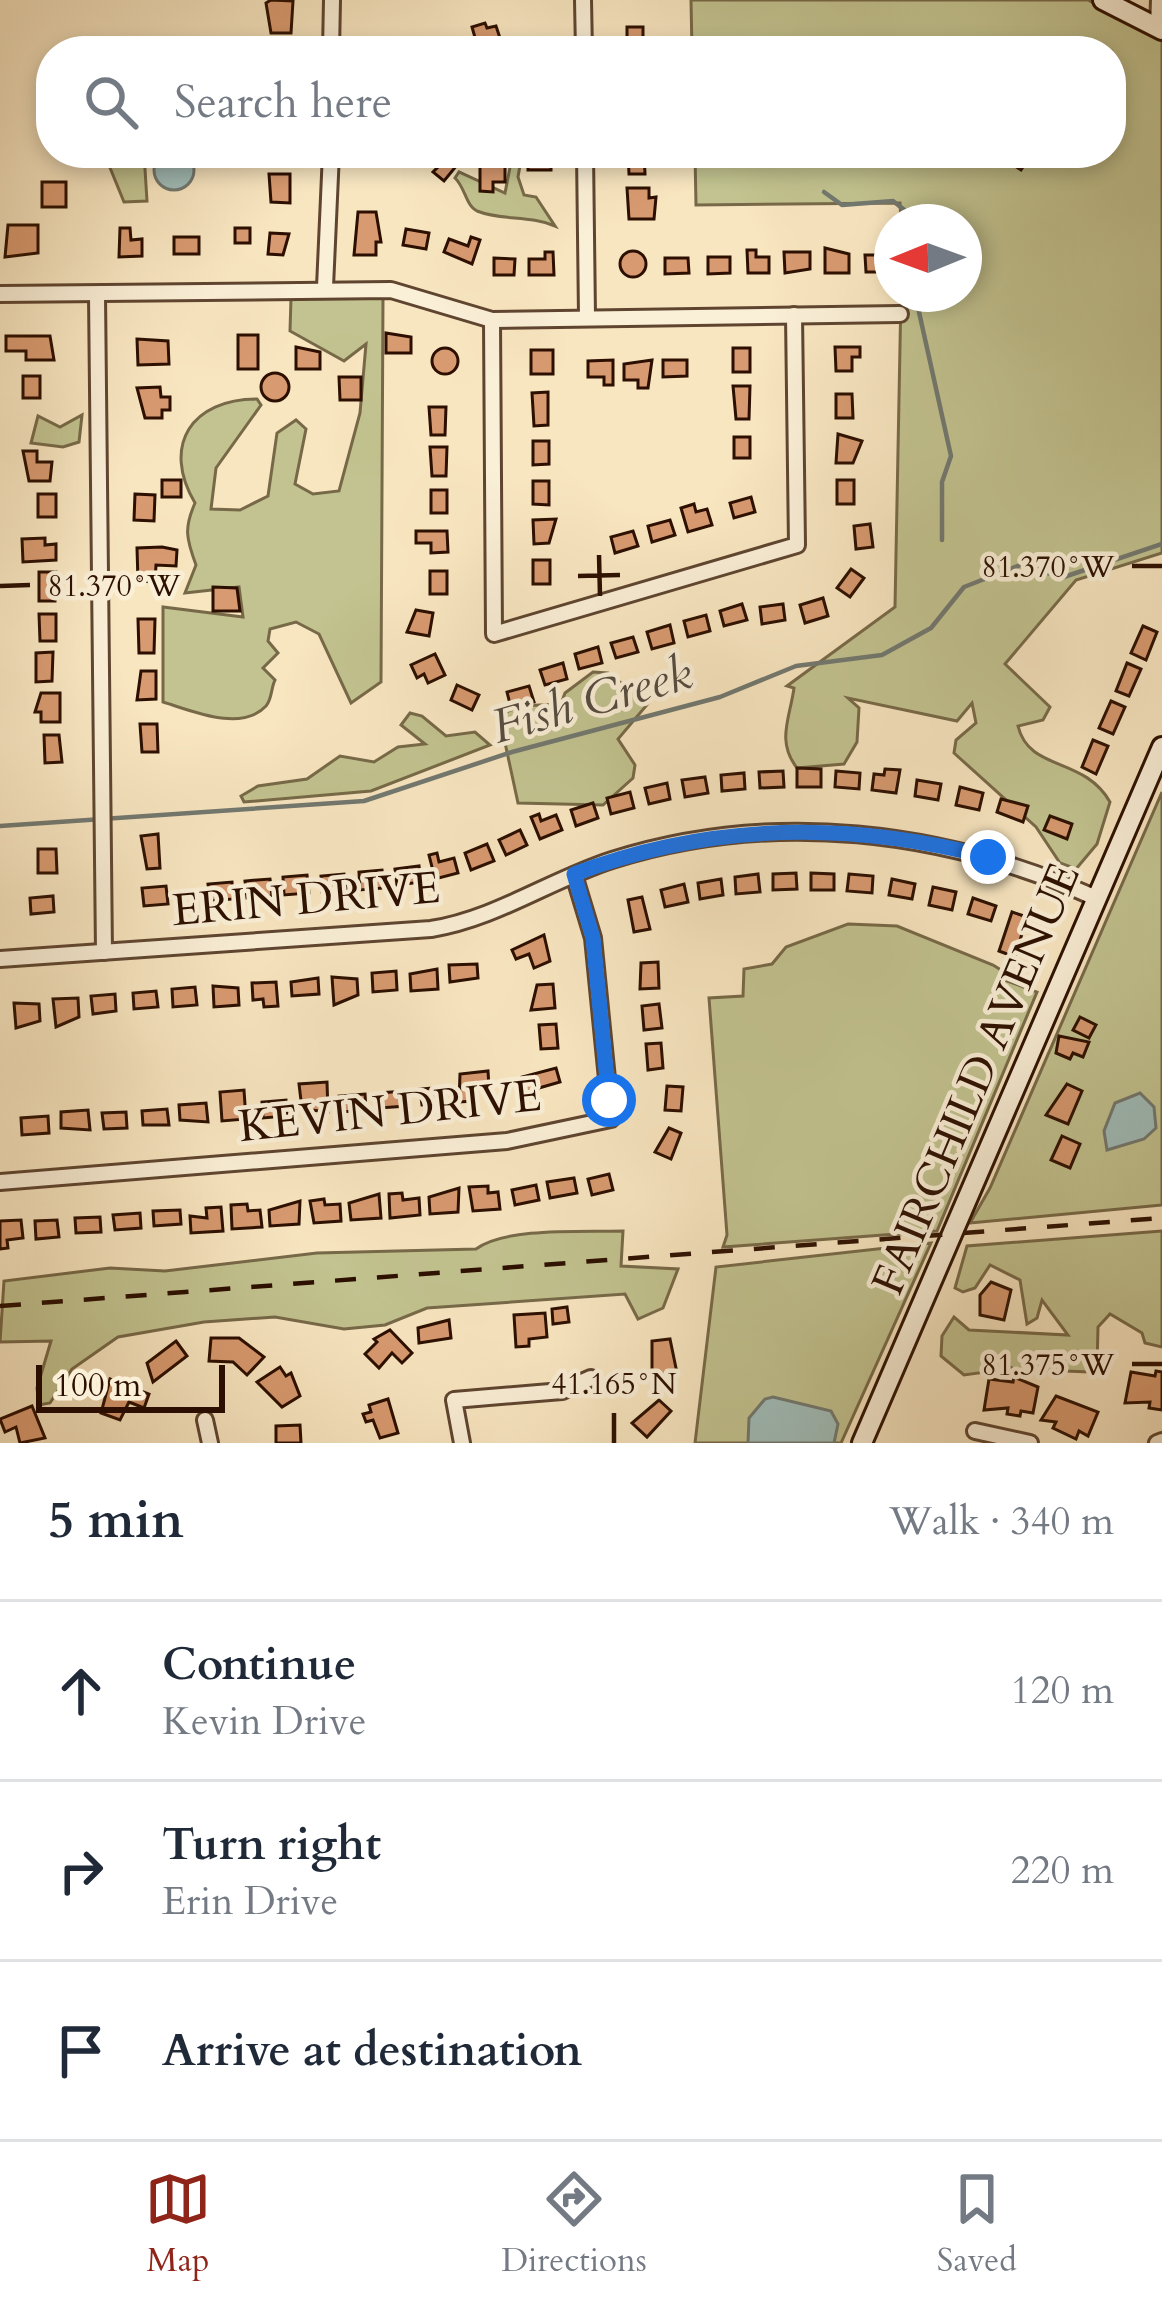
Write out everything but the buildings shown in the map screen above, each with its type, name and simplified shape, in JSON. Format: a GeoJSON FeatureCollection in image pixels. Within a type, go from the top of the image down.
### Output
{"type":"FeatureCollection","features":[{"type":"Feature","properties":{"kind":"main road"},"geometry":{"type":"LineString","coordinates":[[1103,0],[1160,29]]}},
{"type":"Feature","properties":{"kind":"main road","name":"FAIRCHILD AVENUE"},"geometry":{"type":"LineString","coordinates":[[862,1443],[1162,747]]}},
{"type":"Feature","properties":{"kind":"street"},"geometry":{"type":"LineString","coordinates":[[332,0],[332,36]]}},
{"type":"Feature","properties":{"kind":"street"},"geometry":{"type":"LineString","coordinates":[[583,0],[584,36]]}},
{"type":"Feature","properties":{"kind":"street"},"geometry":{"type":"LineString","coordinates":[[1159,0],[1160,29]]}},
{"type":"Feature","properties":{"kind":"street"},"geometry":{"type":"LineString","coordinates":[[325,286],[330,168]]}},
{"type":"Feature","properties":{"kind":"street"},"geometry":{"type":"LineString","coordinates":[[585,168],[586,316]]}},
{"type":"Feature","properties":{"kind":"street"},"geometry":{"type":"LineString","coordinates":[[0,294],[325,286],[392,290],[492,320],[900,314]]}},
{"type":"Feature","properties":{"kind":"street"},"geometry":{"type":"LineString","coordinates":[[97,295],[104,952]]}},
{"type":"Feature","properties":{"kind":"street"},"geometry":{"type":"LineString","coordinates":[[492,320],[494,634],[797,545],[794,315]]}},
{"type":"Feature","properties":{"kind":"street","name":"ERIN DRIVE"},"geometry":{"type":"LineString","coordinates":[[0,959],[450,926],[574,874],[676,844],[817,831],[906,838],[962,851],[1047,876],[1096,898]]}},
{"type":"Feature","properties":{"kind":"street","name":"KEVIN DRIVE"},"geometry":{"type":"LineString","coordinates":[[0,1182],[507,1141],[611,1118],[593,938],[574,874]]}},
{"type":"Feature","properties":{"kind":"street"},"geometry":{"type":"LineString","coordinates":[[462,1443],[454,1400],[562,1391],[591,1378]]}},
{"type":"Feature","properties":{"kind":"street"},"geometry":{"type":"LineString","coordinates":[[205,1420],[210,1443]]}},
{"type":"Feature","properties":{"kind":"street"},"geometry":{"type":"LineString","coordinates":[[975,1431],[1030,1443]]}},
{"type":"Feature","properties":{"kind":"green space"},"geometry":{"type":"Polygon","coordinates":[[[691,0],[1088,0],[1162,39],[1162,553],[1076,580],[1005,664],[1050,707],[1043,720],[1018,726],[1024,741],[1045,758],[1086,777],[1110,802],[1097,844],[1076,869],[1060,863],[1036,827],[954,753],[956,740],[976,723],[972,703],[957,721],[848,698],[859,708],[857,742],[844,764],[797,768],[787,748],[794,688],[787,686],[895,607],[901,312],[982,312],[982,204],[696,205],[695,168],[1126,168],[1126,36],[692,36],[691,0]]]}},
{"type":"Feature","properties":{"kind":"green space"},"geometry":{"type":"Polygon","coordinates":[[[110,168],[145,168],[147,201],[124,202],[110,168]]]}},
{"type":"Feature","properties":{"kind":"green space"},"geometry":{"type":"Polygon","coordinates":[[[510,168],[520,168],[524,195],[536,197],[555,226],[477,211],[455,178],[459,172],[505,193],[510,168]]]}},
{"type":"Feature","properties":{"kind":"green space"},"geometry":{"type":"Polygon","coordinates":[[[383,297],[381,682],[351,703],[319,634],[296,622],[270,629],[268,641],[278,653],[263,668],[275,680],[268,703],[256,714],[230,719],[163,702],[163,607],[243,617],[239,587],[185,593],[196,565],[188,533],[195,503],[181,462],[189,429],[215,407],[257,399],[261,405],[216,468],[211,509],[240,510],[268,496],[277,433],[296,420],[306,429],[295,484],[313,494],[339,491],[360,413],[366,344],[344,361],[290,331],[291,298],[383,297]]]}},
{"type":"Feature","properties":{"kind":"green space"},"geometry":{"type":"Polygon","coordinates":[[[82,415],[79,442],[63,447],[31,443],[38,416],[60,427],[82,415]]]}},
{"type":"Feature","properties":{"kind":"green space"},"geometry":{"type":"Polygon","coordinates":[[[593,672],[608,673],[621,683],[662,687],[618,739],[635,765],[633,778],[603,805],[518,803],[499,715],[520,706],[561,704],[565,693],[593,672]]]}},
{"type":"Feature","properties":{"kind":"green space"},"geometry":{"type":"Polygon","coordinates":[[[410,713],[422,716],[446,736],[475,732],[490,745],[371,791],[244,802],[241,796],[258,786],[307,779],[340,756],[374,762],[398,747],[425,744],[401,725],[410,713]]]}},
{"type":"Feature","properties":{"kind":"green space"},"geometry":{"type":"Polygon","coordinates":[[[1162,792],[1162,1205],[970,1223],[990,1188],[1162,792]]]}},
{"type":"Feature","properties":{"kind":"green space"},"geometry":{"type":"Polygon","coordinates":[[[848,924],[897,926],[993,965],[1001,970],[999,978],[1037,992],[937,1231],[723,1247],[727,1235],[709,998],[743,996],[744,969],[772,964],[786,947],[848,924]]]}},
{"type":"Feature","properties":{"kind":"green space"},"geometry":{"type":"Polygon","coordinates":[[[623,1231],[621,1266],[678,1269],[663,1308],[638,1319],[625,1294],[427,1308],[385,1325],[344,1329],[275,1317],[204,1322],[118,1337],[72,1369],[50,1403],[39,1405],[37,1388],[51,1341],[0,1342],[4,1281],[110,1268],[165,1271],[317,1253],[476,1249],[525,1234],[623,1231]]]}},
{"type":"Feature","properties":{"kind":"green space"},"geometry":{"type":"Polygon","coordinates":[[[1162,1231],[1162,1347],[1145,1343],[1142,1333],[1110,1314],[1098,1327],[1097,1367],[1089,1372],[1014,1369],[992,1357],[986,1372],[964,1375],[941,1356],[942,1336],[954,1317],[969,1330],[1068,1335],[1042,1300],[1037,1318],[1027,1324],[1020,1280],[990,1265],[975,1288],[963,1292],[955,1288],[967,1246],[1162,1231]]]}},
{"type":"Feature","properties":{"kind":"green space"},"geometry":{"type":"Polygon","coordinates":[[[931,1243],[841,1443],[695,1443],[716,1267],[931,1243]]]}},
{"type":"Feature","properties":{"kind":"water"},"geometry":{"type":"Polygon","coordinates":[[[154,168],[194,168],[188,184],[174,190],[160,184],[154,170],[154,168]]]}},
{"type":"Feature","properties":{"kind":"water"},"geometry":{"type":"Polygon","coordinates":[[[1140,1093],[1154,1107],[1156,1128],[1144,1139],[1107,1150],[1104,1131],[1115,1103],[1140,1093]]]}},
{"type":"Feature","properties":{"kind":"water"},"geometry":{"type":"Polygon","coordinates":[[[765,1399],[831,1411],[838,1424],[834,1443],[748,1443],[749,1418],[765,1399]]]}},
{"type":"Feature","properties":{"kind":"waterway"},"geometry":{"type":"LineString","coordinates":[[824,192],[842,205],[897,204]]}},
{"type":"Feature","properties":{"kind":"waterway"},"geometry":{"type":"LineString","coordinates":[[919,312],[951,456],[942,482],[942,540]]}},
{"type":"Feature","properties":{"kind":"waterway","name":"Fish Creek"},"geometry":{"type":"LineString","coordinates":[[0,826],[364,801],[512,752],[720,697],[796,666],[882,655],[931,628],[964,587],[1023,564],[1061,578],[1162,544]]}},
{"type":"Feature","properties":{"kind":"railway"},"geometry":{"type":"LineString","coordinates":[[0,1306],[1162,1218]]}},
{"type":"Feature","properties":{"kind":"route"},"geometry":{"type":"LineString","coordinates":[[609,1100],[593,938],[574,874],[658,847],[794,830],[906,838],[988,857]]}}]}
